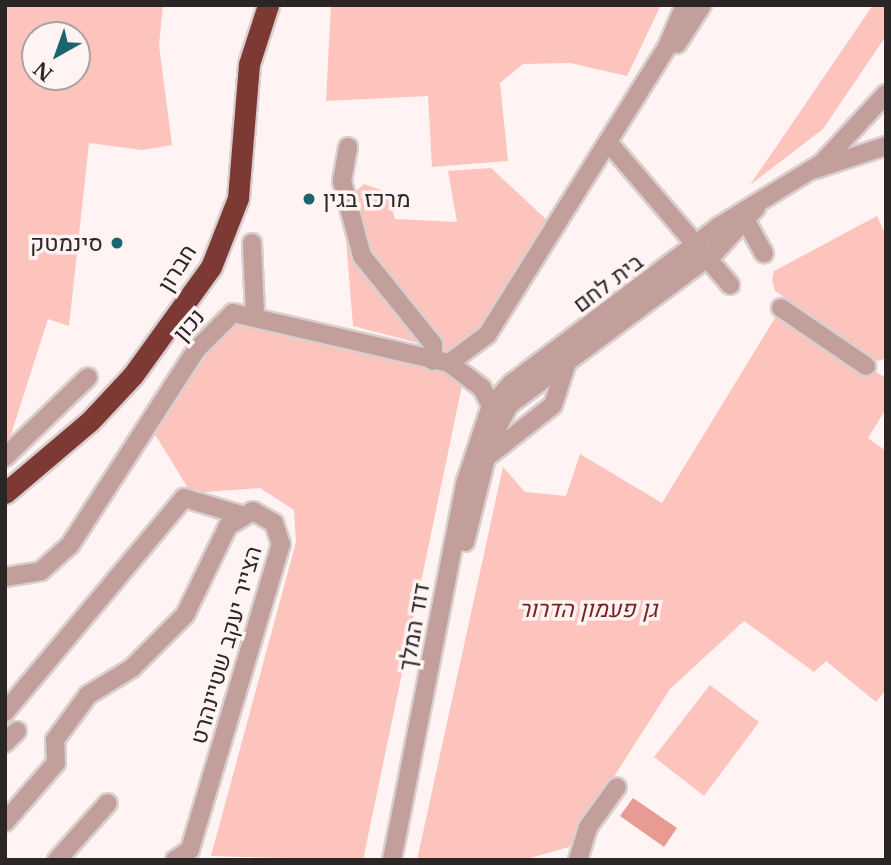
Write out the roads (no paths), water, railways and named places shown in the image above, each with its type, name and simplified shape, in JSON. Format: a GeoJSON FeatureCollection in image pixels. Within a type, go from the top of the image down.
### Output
{"type":"FeatureCollection","features":[{"type":"Feature","properties":{"kind":"highway","name":"חברון"},"geometry":{"type":"LineString","coordinates":[[5,493],[124,384],[211,267],[238,198],[249,64],[268,5]]}},
{"type":"Feature","properties":{"kind":"street"},"geometry":{"type":"LineString","coordinates":[[613,144],[685,5]]}},
{"type":"Feature","properties":{"kind":"street"},"geometry":{"type":"LineString","coordinates":[[441,362],[487,335],[702,5]]}},
{"type":"Feature","properties":{"kind":"street","name":"בית לחם"},"geometry":{"type":"LineString","coordinates":[[497,410],[512,383],[758,206],[848,146],[886,94]]}},
{"type":"Feature","properties":{"kind":"street"},"geometry":{"type":"LineString","coordinates":[[863,124],[886,143]]}},
{"type":"Feature","properties":{"kind":"street"},"geometry":{"type":"LineString","coordinates":[[813,170],[886,143]]}},
{"type":"Feature","properties":{"kind":"street"},"geometry":{"type":"LineString","coordinates":[[613,144],[730,285]]}},
{"type":"Feature","properties":{"kind":"street"},"geometry":{"type":"LineString","coordinates":[[348,146],[342,181],[362,256],[433,344],[441,362]]}},
{"type":"Feature","properties":{"kind":"street","name":"בית לחם"},"geometry":{"type":"LineString","coordinates":[[497,410],[567,362],[700,248],[746,221],[758,206]]}},
{"type":"Feature","properties":{"kind":"street"},"geometry":{"type":"LineString","coordinates":[[746,221],[764,253]]}},
{"type":"Feature","properties":{"kind":"street"},"geometry":{"type":"LineString","coordinates":[[251,243],[255,314],[322,337],[441,362],[482,388],[497,410]]}},
{"type":"Feature","properties":{"kind":"street"},"geometry":{"type":"LineString","coordinates":[[781,308],[866,366]]}},
{"type":"Feature","properties":{"kind":"street","name":"נכון"},"geometry":{"type":"LineString","coordinates":[[5,577],[41,571],[70,545],[210,332],[233,313],[255,314]]}},
{"type":"Feature","properties":{"kind":"street"},"geometry":{"type":"LineString","coordinates":[[485,460],[554,405],[567,362]]}},
{"type":"Feature","properties":{"kind":"street"},"geometry":{"type":"LineString","coordinates":[[5,457],[88,377]]}},
{"type":"Feature","properties":{"kind":"street","name":"דוד המלך"},"geometry":{"type":"LineString","coordinates":[[404,860],[497,410]]}},
{"type":"Feature","properties":{"kind":"street","name":"דוד המלך"},"geometry":{"type":"LineString","coordinates":[[392,860],[461,505],[497,410]]}},
{"type":"Feature","properties":{"kind":"street"},"geometry":{"type":"LineString","coordinates":[[5,712],[184,498],[241,515]]}},
{"type":"Feature","properties":{"kind":"street","name":"הצייר יעקב שטיינהרט"},"geometry":{"type":"LineString","coordinates":[[5,822],[56,763],[55,740],[88,695],[132,668],[185,615],[218,544],[241,515],[266,515],[281,544],[188,856]]}},
{"type":"Feature","properties":{"kind":"street"},"geometry":{"type":"LineString","coordinates":[[578,860],[588,827],[617,787]]}},
{"type":"Feature","properties":{"kind":"street"},"geometry":{"type":"LineString","coordinates":[[57,860],[108,803]]}},
{"type":"Feature","properties":{"kind":"place","name":"מרכז בגין"},"geometry":{"type":"Point","coordinates":[309,199]}},
{"type":"Feature","properties":{"kind":"place","name":"סינמטק"},"geometry":{"type":"Point","coordinates":[117,243]}},
{"type":"Feature","properties":{"kind":"park label","name":"גן פעמון הדרור"},"geometry":{"type":"Point","coordinates":[588,609]}}]}
